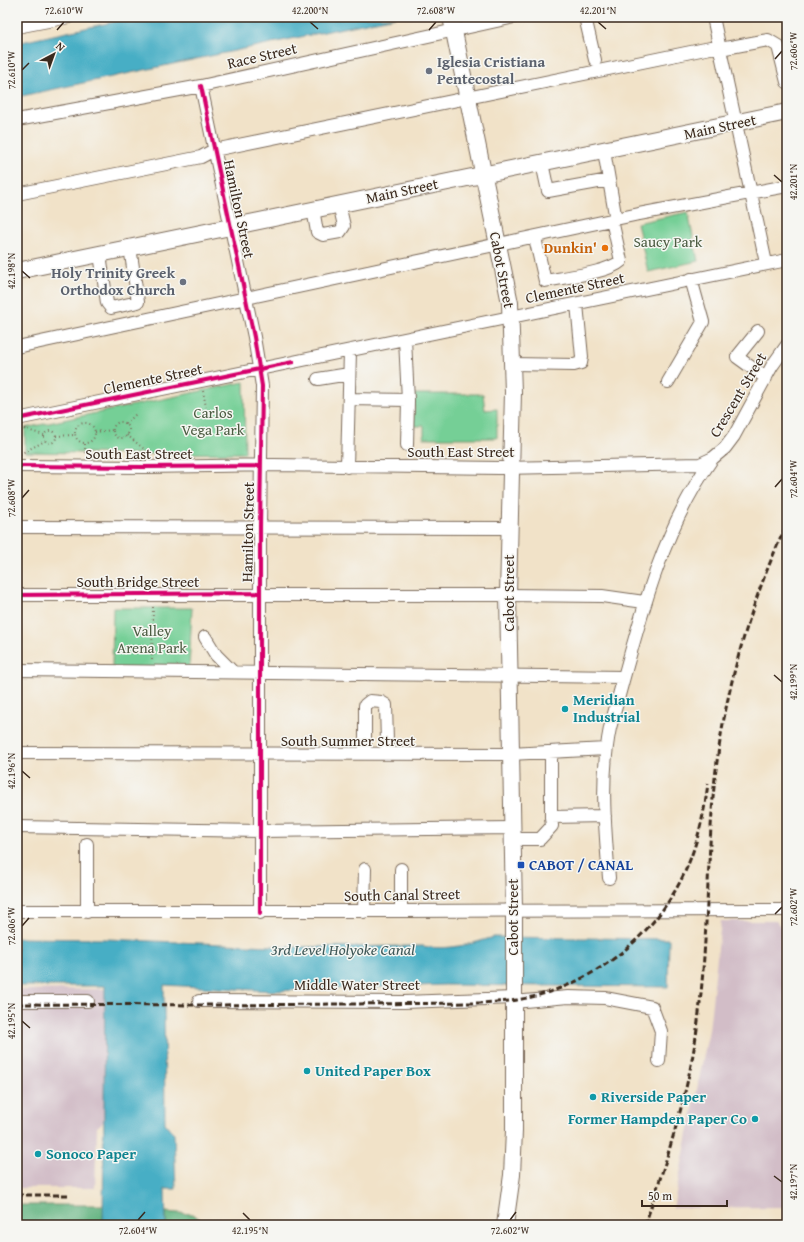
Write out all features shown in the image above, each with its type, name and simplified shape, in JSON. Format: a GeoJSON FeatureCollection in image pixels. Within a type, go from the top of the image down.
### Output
{"type":"FeatureCollection","features":[{"type":"Feature","properties":{"kind":"main road","name":"Cabot Street"},"geometry":{"type":"LineString","coordinates":[[452,23],[510,303],[511,318],[512,364],[508,595],[514,916],[514,1131],[512,1175],[505,1225]]}},
{"type":"Feature","properties":{"kind":"main road","name":"Main Street"},"geometry":{"type":"LineString","coordinates":[[17,271],[313,209],[736,124],[787,112]]}},
{"type":"Feature","properties":{"kind":"street"},"geometry":{"type":"LineString","coordinates":[[17,27],[69,17]]}},
{"type":"Feature","properties":{"kind":"street","name":"Race Street"},"geometry":{"type":"LineString","coordinates":[[17,120],[201,86],[452,23],[514,17]]}},
{"type":"Feature","properties":{"kind":"street"},"geometry":{"type":"LineString","coordinates":[[585,17],[595,60]]}},
{"type":"Feature","properties":{"kind":"street"},"geometry":{"type":"LineString","coordinates":[[713,17],[766,263]]}},
{"type":"Feature","properties":{"kind":"street"},"geometry":{"type":"LineString","coordinates":[[17,194],[201,157],[214,150],[467,98],[720,47],[768,40],[778,46],[787,82]]}},
{"type":"Feature","properties":{"kind":"street","name":"Hamilton Street"},"geometry":{"type":"LineString","coordinates":[[201,86],[246,299],[262,386],[259,593],[260,913]]}},
{"type":"Feature","properties":{"kind":"street"},"geometry":{"type":"LineString","coordinates":[[535,238],[545,281],[616,266],[621,261],[604,151]]}},
{"type":"Feature","properties":{"kind":"street"},"geometry":{"type":"LineString","coordinates":[[542,163],[548,191],[609,180]]}},
{"type":"Feature","properties":{"kind":"street"},"geometry":{"type":"LineString","coordinates":[[17,347],[498,246],[614,220],[787,186]]}},
{"type":"Feature","properties":{"kind":"street"},"geometry":{"type":"LineString","coordinates":[[313,209],[316,232],[323,235],[340,232],[344,226],[339,204]]}},
{"type":"Feature","properties":{"kind":"street"},"geometry":{"type":"LineString","coordinates":[[100,254],[107,304],[111,308],[138,302],[138,291],[130,247]]}},
{"type":"Feature","properties":{"kind":"street","name":"Clemente Street"},"geometry":{"type":"LineString","coordinates":[[20,424],[259,369],[511,318],[766,263],[787,260]]}},
{"type":"Feature","properties":{"kind":"street"},"geometry":{"type":"LineString","coordinates":[[668,382],[703,322],[690,279]]}},
{"type":"Feature","properties":{"kind":"street"},"geometry":{"type":"LineString","coordinates":[[512,364],[574,365],[581,363],[582,357],[577,304]]}},
{"type":"Feature","properties":{"kind":"street"},"geometry":{"type":"LineString","coordinates":[[758,331],[737,358],[766,378]]}},
{"type":"Feature","properties":{"kind":"street"},"geometry":{"type":"LineString","coordinates":[[405,339],[408,400],[407,445]]}},
{"type":"Feature","properties":{"kind":"street","name":"Crescent Street"},"geometry":{"type":"LineString","coordinates":[[713,458],[725,448],[734,436],[766,378],[787,345]]}},
{"type":"Feature","properties":{"kind":"street"},"geometry":{"type":"LineString","coordinates":[[346,468],[350,351]]}},
{"type":"Feature","properties":{"kind":"street"},"geometry":{"type":"LineString","coordinates":[[318,379],[349,374]]}},
{"type":"Feature","properties":{"kind":"street"},"geometry":{"type":"LineString","coordinates":[[349,399],[408,400]]}},
{"type":"Feature","properties":{"kind":"street"},"geometry":{"type":"LineString","coordinates":[[608,878],[604,816],[606,749],[624,677],[644,602],[660,559],[696,482],[713,458]]}},
{"type":"Feature","properties":{"kind":"street","name":"South East Street"},"geometry":{"type":"LineString","coordinates":[[18,460],[144,467],[260,466],[346,468],[510,468],[688,465],[700,464],[713,458]]}},
{"type":"Feature","properties":{"kind":"street"},"geometry":{"type":"LineString","coordinates":[[17,527],[509,528]]}},
{"type":"Feature","properties":{"kind":"street","name":"South Bridge Street"},"geometry":{"type":"LineString","coordinates":[[17,595],[259,593],[602,596],[644,602]]}},
{"type":"Feature","properties":{"kind":"street"},"geometry":{"type":"LineString","coordinates":[[205,637],[216,655],[232,671]]}},
{"type":"Feature","properties":{"kind":"street"},"geometry":{"type":"LineString","coordinates":[[17,670],[232,671],[624,677]]}},
{"type":"Feature","properties":{"kind":"street"},"geometry":{"type":"LineString","coordinates":[[365,753],[364,705],[370,701],[381,702],[386,705],[386,753]]}},
{"type":"Feature","properties":{"kind":"street","name":"South Summer Street"},"geometry":{"type":"LineString","coordinates":[[17,753],[510,754],[606,749]]}},
{"type":"Feature","properties":{"kind":"street"},"geometry":{"type":"LineString","coordinates":[[17,827],[512,834],[540,839],[552,826],[551,752]]}},
{"type":"Feature","properties":{"kind":"street"},"geometry":{"type":"LineString","coordinates":[[551,817],[604,816]]}},
{"type":"Feature","properties":{"kind":"street"},"geometry":{"type":"LineString","coordinates":[[86,844],[87,912]]}},
{"type":"Feature","properties":{"kind":"street"},"geometry":{"type":"LineString","coordinates":[[364,912],[365,869]]}},
{"type":"Feature","properties":{"kind":"street"},"geometry":{"type":"LineString","coordinates":[[401,869],[401,911]]}},
{"type":"Feature","properties":{"kind":"street","name":"South Canal Street"},"geometry":{"type":"LineString","coordinates":[[17,911],[260,913],[401,911],[514,916],[787,910]]}},
{"type":"Feature","properties":{"kind":"street","name":"Middle Water Street"},"geometry":{"type":"LineString","coordinates":[[199,1001],[404,1002],[514,997],[605,998],[652,1007],[661,1031],[659,1061]]}},
{"type":"Feature","properties":{"kind":"street"},"geometry":{"type":"LineString","coordinates":[[17,1001],[88,1001]]}},
{"type":"Feature","properties":{"kind":"path"},"geometry":{"type":"LineString","coordinates":[[203,390],[206,407]]}},
{"type":"Feature","properties":{"kind":"path"},"geometry":{"type":"LineString","coordinates":[[126,424],[136,414]]}},
{"type":"Feature","properties":{"kind":"path"},"geometry":{"type":"LineString","coordinates":[[82,420],[84,424]]}},
{"type":"Feature","properties":{"kind":"path"},"geometry":{"type":"LineString","coordinates":[[113,430],[116,424],[121,422],[126,424]]}},
{"type":"Feature","properties":{"kind":"path"},"geometry":{"type":"LineString","coordinates":[[20,424],[44,435]]}},
{"type":"Feature","properties":{"kind":"path"},"geometry":{"type":"LineString","coordinates":[[84,424],[92,426],[95,432],[92,441],[85,444],[78,440],[75,435],[76,428],[84,424]]}},
{"type":"Feature","properties":{"kind":"path"},"geometry":{"type":"LineString","coordinates":[[126,424],[128,428],[126,435]]}},
{"type":"Feature","properties":{"kind":"path"},"geometry":{"type":"LineString","coordinates":[[95,432],[113,430]]}},
{"type":"Feature","properties":{"kind":"path"},"geometry":{"type":"LineString","coordinates":[[113,430],[118,437],[126,435]]}},
{"type":"Feature","properties":{"kind":"path"},"geometry":{"type":"LineString","coordinates":[[44,435],[51,431],[56,436],[75,435]]}},
{"type":"Feature","properties":{"kind":"path"},"geometry":{"type":"LineString","coordinates":[[44,435],[45,441]]}},
{"type":"Feature","properties":{"kind":"path"},"geometry":{"type":"LineString","coordinates":[[126,435],[144,449],[145,454]]}},
{"type":"Feature","properties":{"kind":"path"},"geometry":{"type":"LineString","coordinates":[[18,460],[45,441],[53,443],[56,436]]}},
{"type":"Feature","properties":{"kind":"path"},"geometry":{"type":"LineString","coordinates":[[85,444],[85,454]]}},
{"type":"Feature","properties":{"kind":"path"},"geometry":{"type":"LineString","coordinates":[[152,671],[153,594]]}},
{"type":"Feature","properties":{"kind":"shaded area"},"geometry":{"type":"Polygon","coordinates":[[[721,921],[776,921],[787,932],[787,1207],[673,1208],[709,1030],[721,921]]]}},
{"type":"Feature","properties":{"kind":"shaded area"},"geometry":{"type":"Polygon","coordinates":[[[106,989],[111,1116],[97,1127],[95,1188],[17,1188],[17,990],[106,989]]]}},
{"type":"Feature","properties":{"kind":"green space","name":"Saucy Park"},"geometry":{"type":"Polygon","coordinates":[[[688,212],[698,261],[648,272],[637,223],[688,212]]]}},
{"type":"Feature","properties":{"kind":"green space","name":"Carlos Vega Park"},"geometry":{"type":"Polygon","coordinates":[[[244,382],[245,453],[145,454],[25,452],[25,428],[244,382]]]}},
{"type":"Feature","properties":{"kind":"green space"},"geometry":{"type":"Polygon","coordinates":[[[415,394],[483,394],[485,410],[497,409],[497,438],[424,438],[424,426],[413,426],[415,394]]]}},
{"type":"Feature","properties":{"kind":"green space","name":"Valley Arena Park"},"geometry":{"type":"Polygon","coordinates":[[[113,608],[192,608],[189,670],[112,669],[113,608]]]}},
{"type":"Feature","properties":{"kind":"green space"},"geometry":{"type":"Polygon","coordinates":[[[17,1205],[104,1205],[103,1225],[17,1225],[17,1205]]]}},
{"type":"Feature","properties":{"kind":"green space"},"geometry":{"type":"Polygon","coordinates":[[[166,1212],[192,1214],[210,1225],[166,1225],[166,1212]]]}},
{"type":"Feature","properties":{"kind":"water"},"geometry":{"type":"Polygon","coordinates":[[[136,17],[395,17],[17,97],[17,43],[136,17]]]}},
{"type":"Feature","properties":{"kind":"water","name":"3rd Level Holyoke Canal"},"geometry":{"type":"Polygon","coordinates":[[[494,937],[669,939],[668,987],[445,985],[273,991],[164,985],[165,1123],[174,1134],[176,1189],[165,1189],[166,1225],[103,1225],[105,986],[17,986],[17,938],[106,939],[294,947],[423,946],[441,948],[468,944],[494,937]]]}},
{"type":"Feature","properties":{"kind":"railway"},"geometry":{"type":"LineString","coordinates":[[645,1225],[676,1128],[688,1079],[697,1029],[703,972],[713,798],[722,727],[729,692],[748,623],[760,589],[787,524]]}},
{"type":"Feature","properties":{"kind":"railway"},"geometry":{"type":"LineString","coordinates":[[17,1004],[208,1005],[480,1003],[517,1000],[546,993],[573,983],[599,969],[623,951],[645,931],[663,909],[679,884],[691,857],[702,820],[708,783]]}},
{"type":"Feature","properties":{"kind":"railway"},"geometry":{"type":"LineString","coordinates":[[17,1195],[71,1195]]}},
{"type":"Feature","properties":{"kind":"cycle path"},"geometry":{"type":"LineString","coordinates":[[201,86],[254,337],[262,386],[260,527],[260,913]]}},
{"type":"Feature","properties":{"kind":"cycle path"},"geometry":{"type":"LineString","coordinates":[[17,419],[293,362]]}},
{"type":"Feature","properties":{"kind":"cycle path"},"geometry":{"type":"LineString","coordinates":[[17,466],[260,466]]}},
{"type":"Feature","properties":{"kind":"cycle path"},"geometry":{"type":"LineString","coordinates":[[17,595],[259,593]]}},
{"type":"Feature","properties":{"kind":"place","name":"Iglesia Cristiana Pentecostal"},"geometry":{"type":"Point","coordinates":[429,71]}},
{"type":"Feature","properties":{"kind":"place","name":"Dunkin'"},"geometry":{"type":"Point","coordinates":[605,248]}},
{"type":"Feature","properties":{"kind":"place","name":"Holy Trinity Greek Orthodox Church"},"geometry":{"type":"Point","coordinates":[183,282]}},
{"type":"Feature","properties":{"kind":"place","name":"Meridian Industrial"},"geometry":{"type":"Point","coordinates":[565,709]}},
{"type":"Feature","properties":{"kind":"place","name":"CABOT / CANAL"},"geometry":{"type":"Point","coordinates":[521,865]}},
{"type":"Feature","properties":{"kind":"place","name":"United Paper Box"},"geometry":{"type":"Point","coordinates":[307,1071]}},
{"type":"Feature","properties":{"kind":"place","name":"Riverside Paper"},"geometry":{"type":"Point","coordinates":[593,1097]}},
{"type":"Feature","properties":{"kind":"place","name":"Former Hampden Paper Co"},"geometry":{"type":"Point","coordinates":[755,1119]}},
{"type":"Feature","properties":{"kind":"place","name":"Sonoco Paper"},"geometry":{"type":"Point","coordinates":[38,1154]}}]}
